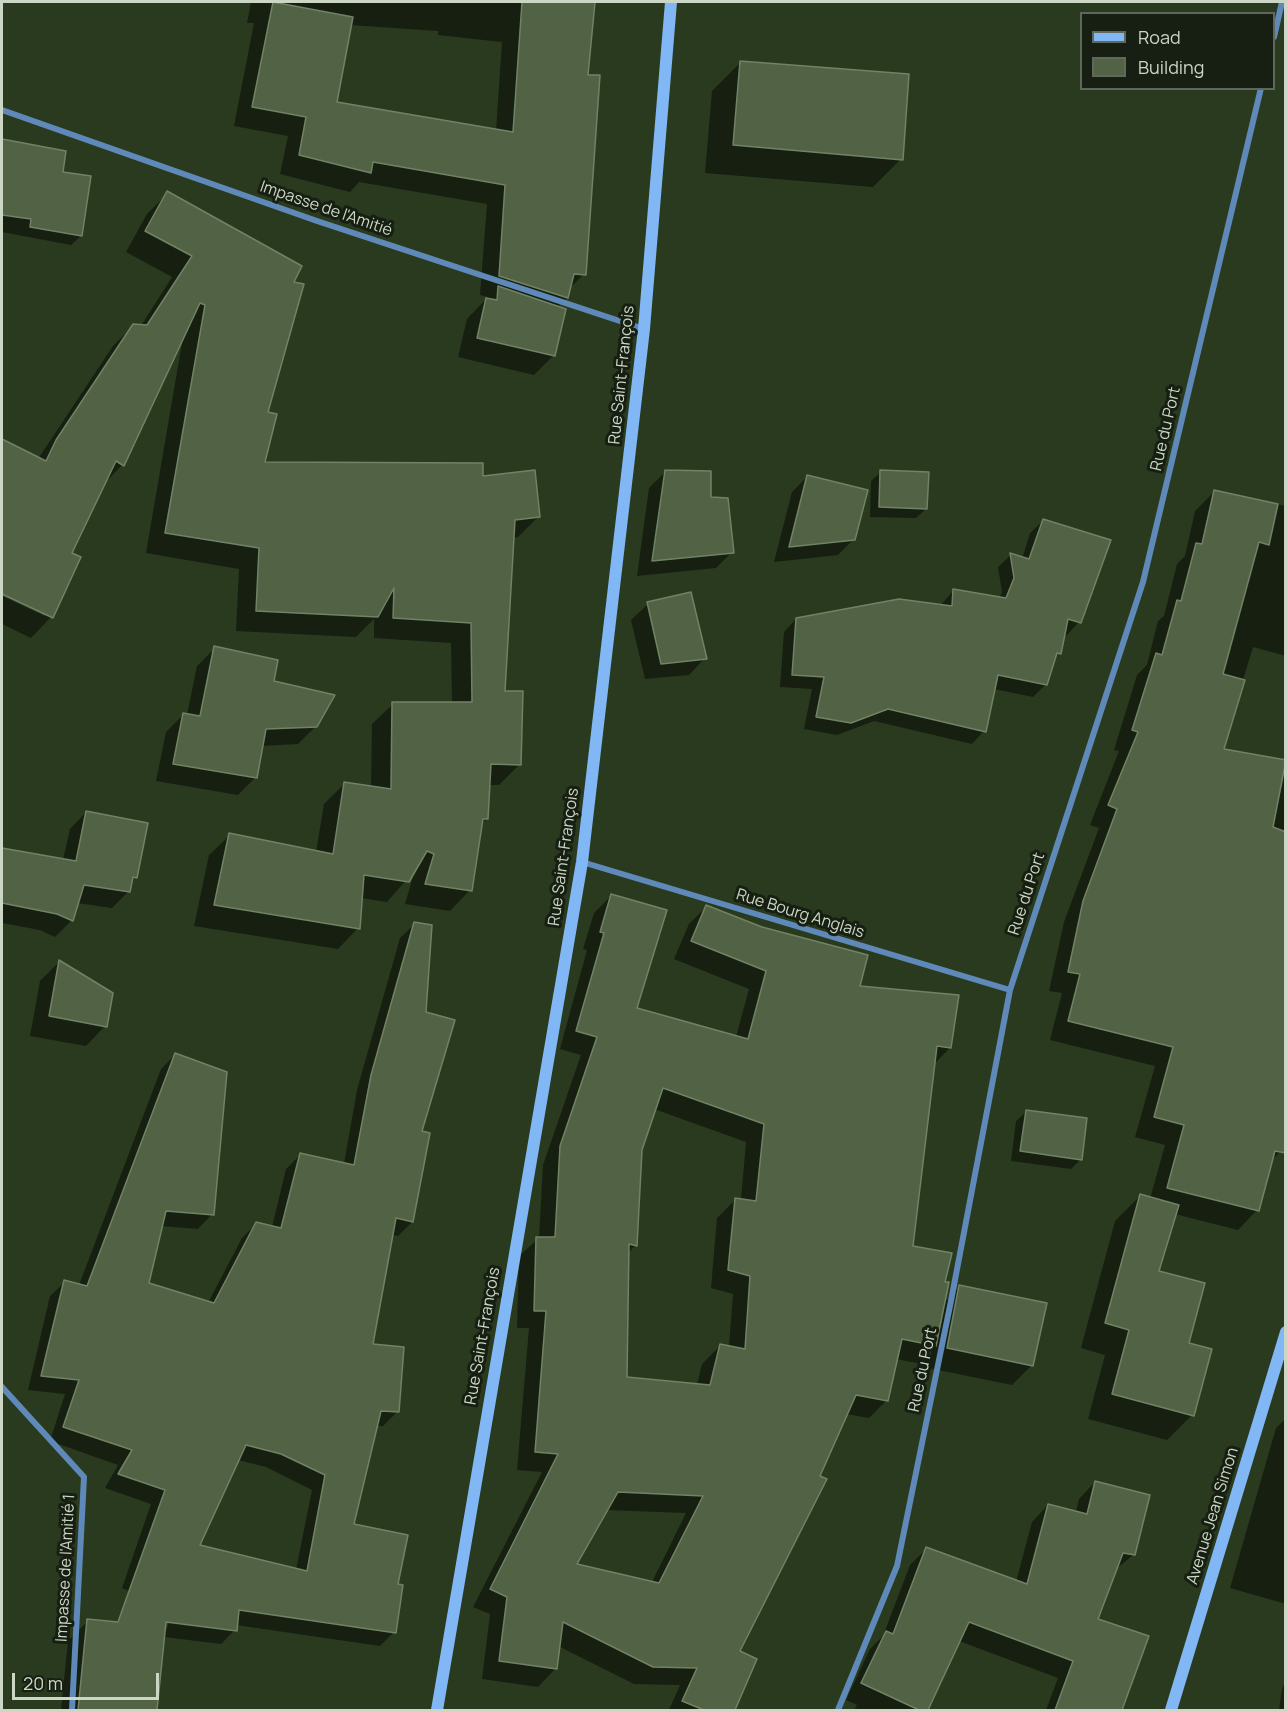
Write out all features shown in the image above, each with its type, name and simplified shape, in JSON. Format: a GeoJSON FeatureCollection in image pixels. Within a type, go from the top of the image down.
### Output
{"type":"FeatureCollection","features":[{"type":"Feature","properties":{"kind":"street","name":"Rue Saint-François"},"geometry":{"type":"LineString","coordinates":[[437,1710],[582,862],[644,328],[671,2]]}},
{"type":"Feature","properties":{"kind":"street"},"geometry":{"type":"LineString","coordinates":[[1275,33],[1282,2]]}},
{"type":"Feature","properties":{"kind":"street","name":"Rue du Port"},"geometry":{"type":"LineString","coordinates":[[838,1710],[897,1566],[949,1312],[1010,990],[1143,582],[1261,90]]}},
{"type":"Feature","properties":{"kind":"street","name":"Impasse de l'Amitié"},"geometry":{"type":"LineString","coordinates":[[2,110],[316,221],[644,328]]}},
{"type":"Feature","properties":{"kind":"street","name":"Rue Bourg Anglais"},"geometry":{"type":"LineString","coordinates":[[582,862],[1010,990]]}},
{"type":"Feature","properties":{"kind":"street","name":"Avenue Jean Simon"},"geometry":{"type":"LineString","coordinates":[[1171,1710],[1286,1332]]}},
{"type":"Feature","properties":{"kind":"street","name":"Impasse de l'Amitié 1"},"geometry":{"type":"LineString","coordinates":[[2,1388],[84,1477],[72,1710]]}},
{"type":"Feature","properties":{"kind":"building"},"geometry":{"type":"Polygon","coordinates":[[[273,2],[353,17],[337,102],[513,132],[522,2],[595,2],[588,75],[600,75],[586,275],[574,274],[568,298],[499,276],[505,185],[373,162],[371,173],[299,155],[306,117],[252,107],[273,2]]]}},
{"type":"Feature","properties":{"kind":"building"},"geometry":{"type":"Polygon","coordinates":[[[740,61],[909,74],[903,160],[733,145],[740,61]]]}},
{"type":"Feature","properties":{"kind":"building"},"geometry":{"type":"Polygon","coordinates":[[[2,139],[66,151],[63,172],[91,176],[82,236],[30,227],[31,219],[2,215],[2,139]]]}},
{"type":"Feature","properties":{"kind":"building"},"geometry":{"type":"Polygon","coordinates":[[[167,191],[302,266],[294,282],[304,284],[268,412],[277,414],[265,462],[483,463],[483,476],[535,470],[540,517],[515,520],[505,691],[523,691],[521,765],[491,764],[488,819],[483,819],[472,891],[425,884],[434,854],[427,851],[409,882],[364,875],[360,929],[214,905],[229,833],[333,854],[344,782],[391,789],[392,702],[472,702],[471,623],[393,618],[394,588],[378,617],[256,611],[259,548],[165,533],[205,305],[200,303],[124,466],[116,461],[72,553],[81,557],[53,618],[2,594],[2,439],[46,461],[56,440],[133,324],[147,325],[192,256],[145,231],[167,191]]]}},
{"type":"Feature","properties":{"kind":"building"},"geometry":{"type":"Polygon","coordinates":[[[498,286],[566,309],[555,356],[477,338],[486,298],[497,300],[498,286]]]}},
{"type":"Feature","properties":{"kind":"building"},"geometry":{"type":"Polygon","coordinates":[[[665,470],[711,471],[711,497],[728,498],[734,553],[652,561],[665,470]]]}},
{"type":"Feature","properties":{"kind":"building"},"geometry":{"type":"Polygon","coordinates":[[[880,470],[929,472],[927,509],[879,507],[880,470]]]}},
{"type":"Feature","properties":{"kind":"building"},"geometry":{"type":"Polygon","coordinates":[[[807,475],[868,490],[855,540],[789,547],[807,475]]]}},
{"type":"Feature","properties":{"kind":"building"},"geometry":{"type":"Polygon","coordinates":[[[1214,490],[1278,504],[1269,545],[1259,542],[1223,674],[1245,680],[1224,749],[1286,760],[1273,827],[1286,832],[1286,1153],[1275,1151],[1259,1211],[1167,1188],[1184,1125],[1154,1117],[1173,1047],[1068,1021],[1080,974],[1068,972],[1083,901],[1117,809],[1108,805],[1138,732],[1132,730],[1156,653],[1162,655],[1177,600],[1181,601],[1196,543],[1202,544],[1214,490]]]}},
{"type":"Feature","properties":{"kind":"building"},"geometry":{"type":"Polygon","coordinates":[[[1043,519],[1111,540],[1081,623],[1068,619],[1061,654],[1057,653],[1047,685],[998,675],[986,732],[888,709],[851,723],[816,717],[824,677],[792,675],[796,618],[899,599],[952,606],[953,589],[1006,598],[1014,578],[1010,553],[1029,559],[1043,519]]]}},
{"type":"Feature","properties":{"kind":"building"},"geometry":{"type":"Polygon","coordinates":[[[691,592],[707,659],[661,664],[647,602],[691,592]]]}},
{"type":"Feature","properties":{"kind":"building"},"geometry":{"type":"Polygon","coordinates":[[[214,646],[278,660],[274,681],[335,695],[317,727],[266,729],[257,778],[173,764],[183,713],[200,716],[214,646]]]}},
{"type":"Feature","properties":{"kind":"building"},"geometry":{"type":"Polygon","coordinates":[[[86,811],[148,823],[137,878],[133,877],[130,892],[84,885],[73,921],[57,914],[2,903],[2,848],[76,861],[86,811]]]}},
{"type":"Feature","properties":{"kind":"building"},"geometry":{"type":"Polygon","coordinates":[[[611,894],[667,910],[637,1008],[748,1039],[766,971],[691,941],[706,905],[762,927],[868,955],[860,986],[959,995],[951,1048],[937,1046],[913,1246],[952,1253],[945,1282],[949,1282],[936,1346],[902,1339],[888,1401],[856,1395],[820,1476],[827,1479],[740,1651],[757,1659],[735,1710],[704,1710],[682,1701],[697,1668],[653,1667],[563,1622],[557,1669],[499,1661],[507,1597],[490,1589],[558,1454],[535,1452],[546,1311],[534,1311],[536,1237],[555,1237],[560,1146],[597,1037],[576,1031],[604,933],[600,932],[611,894]],[[663,1088],[642,1150],[637,1246],[629,1244],[627,1377],[710,1385],[720,1344],[745,1349],[750,1276],[728,1270],[735,1198],[756,1201],[764,1124],[663,1088]],[[618,1492],[577,1564],[659,1583],[703,1496],[618,1492]]]}},
{"type":"Feature","properties":{"kind":"building"},"geometry":{"type":"Polygon","coordinates":[[[414,922],[432,925],[426,1012],[455,1020],[422,1131],[430,1133],[413,1222],[396,1218],[373,1344],[404,1347],[399,1412],[381,1411],[354,1524],[408,1535],[398,1584],[403,1585],[396,1633],[239,1610],[237,1631],[166,1622],[157,1710],[78,1710],[87,1619],[118,1622],[165,1490],[118,1474],[132,1450],[63,1427],[79,1380],[41,1376],[64,1280],[87,1286],[175,1053],[227,1072],[214,1215],[166,1211],[149,1283],[214,1303],[256,1222],[281,1228],[300,1153],[354,1165],[371,1075],[414,922]],[[246,1445],[200,1545],[307,1571],[325,1475],[281,1454],[246,1445]]]}},
{"type":"Feature","properties":{"kind":"building"},"geometry":{"type":"Polygon","coordinates":[[[59,960],[113,993],[107,1027],[49,1016],[59,960]]]}},
{"type":"Feature","properties":{"kind":"building"},"geometry":{"type":"Polygon","coordinates":[[[1026,1110],[1087,1118],[1082,1160],[1020,1151],[1026,1110]]]}},
{"type":"Feature","properties":{"kind":"building"},"geometry":{"type":"Polygon","coordinates":[[[1140,1194],[1179,1205],[1159,1271],[1205,1283],[1189,1343],[1212,1349],[1194,1416],[1112,1394],[1129,1330],[1105,1323],[1140,1194]]]}},
{"type":"Feature","properties":{"kind":"building"},"geometry":{"type":"Polygon","coordinates":[[[959,1285],[1047,1303],[1033,1366],[947,1348],[959,1285]]]}},
{"type":"Feature","properties":{"kind":"building"},"geometry":{"type":"Polygon","coordinates":[[[1095,1481],[1150,1495],[1135,1555],[1123,1553],[1098,1619],[1149,1636],[1122,1710],[1055,1710],[1073,1661],[969,1622],[928,1710],[919,1710],[861,1683],[886,1631],[893,1634],[926,1547],[1027,1584],[1048,1504],[1087,1514],[1095,1481]]]}}]}
